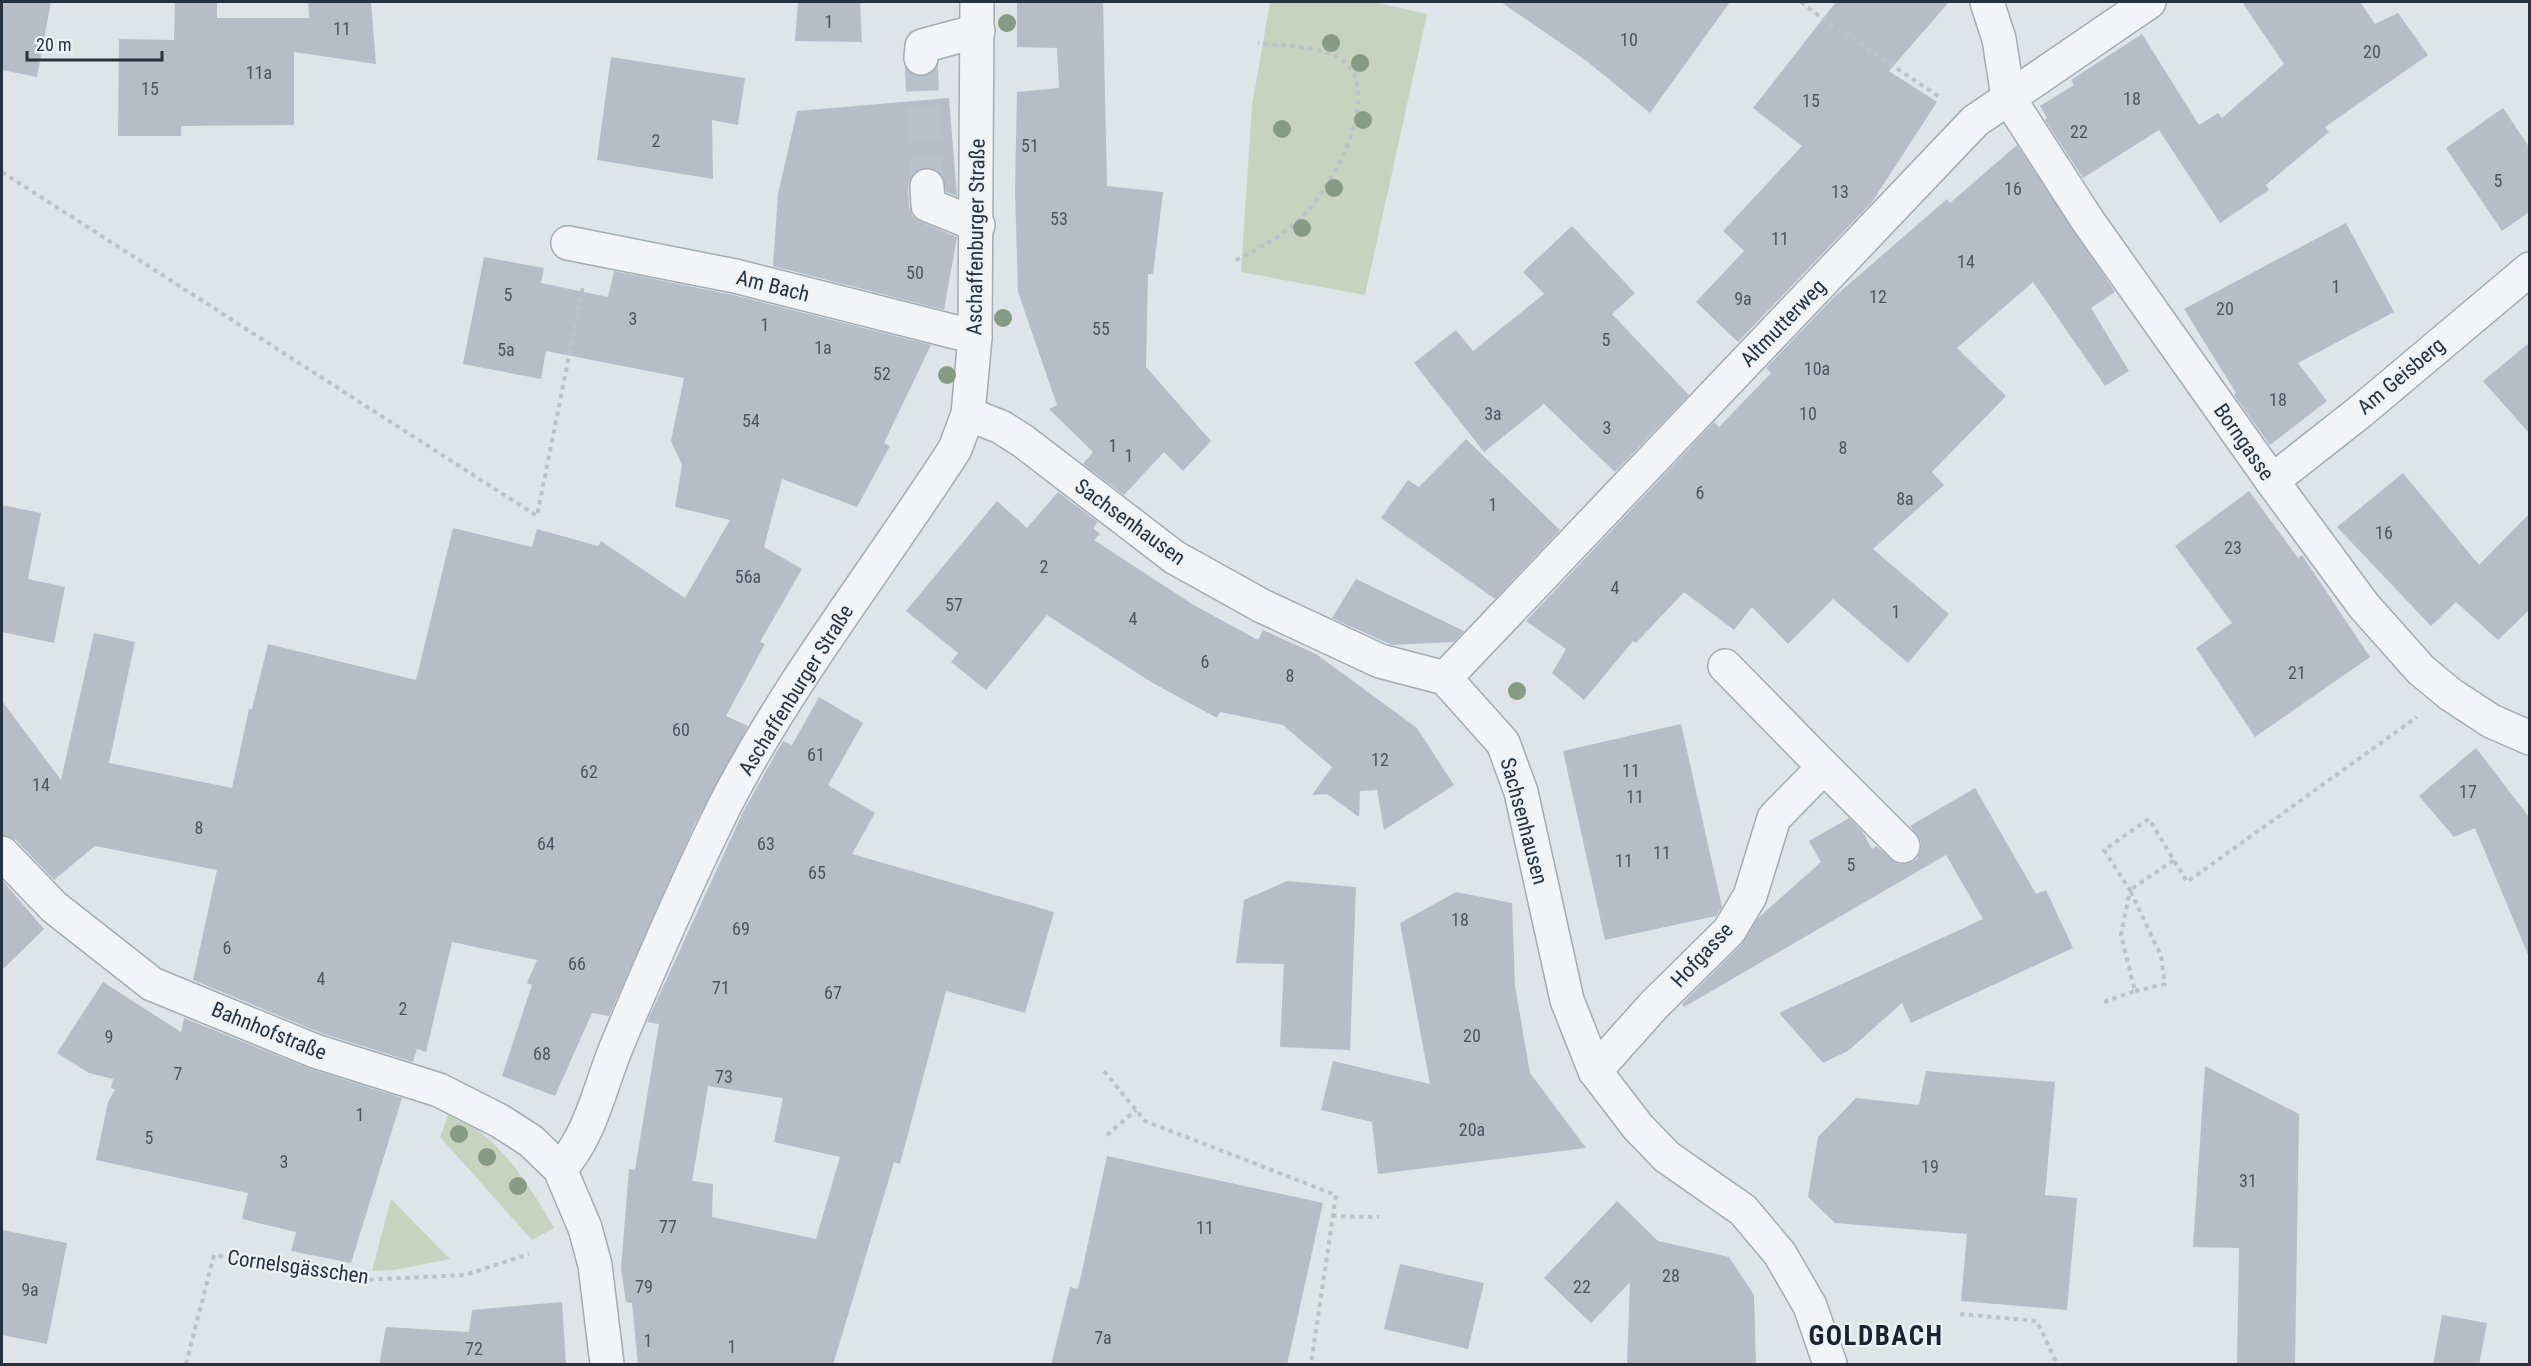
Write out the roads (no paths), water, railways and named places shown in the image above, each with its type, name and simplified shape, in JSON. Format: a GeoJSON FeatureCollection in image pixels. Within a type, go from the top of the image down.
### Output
{"type":"FeatureCollection","features":[{"type":"Feature","properties":{"kind":"street"},"geometry":{"type":"LineString","coordinates":[[1987,2],[1999,39],[2008,97]]}},
{"type":"Feature","properties":{"kind":"street","name":"Altmutterweg"},"geometry":{"type":"LineString","coordinates":[[1446,678],[1975,121],[2149,2]]}},
{"type":"Feature","properties":{"kind":"street"},"geometry":{"type":"LineString","coordinates":[[921,58],[922,46],[978,16]]}},
{"type":"Feature","properties":{"kind":"street","name":"Aschaffenburger Straße"},"geometry":{"type":"LineString","coordinates":[[560,1169],[570,1159],[587,1126],[617,1045],[726,803],[770,723],[955,449],[968,414],[975,337],[978,225],[978,16]]}},
{"type":"Feature","properties":{"kind":"street","name":"Borngasse"},"geometry":{"type":"LineString","coordinates":[[2008,97],[2088,221],[2272,481],[2364,606],[2421,670],[2450,694],[2491,721],[2529,738]]}},
{"type":"Feature","properties":{"kind":"street"},"geometry":{"type":"LineString","coordinates":[[927,186],[928,205],[978,225]]}},
{"type":"Feature","properties":{"kind":"street","name":"Am Bach"},"geometry":{"type":"LineString","coordinates":[[580,245],[735,276],[975,337]]}},
{"type":"Feature","properties":{"kind":"street","name":"Am Geisberg"},"geometry":{"type":"LineString","coordinates":[[2272,481],[2361,411],[2529,269]]}},
{"type":"Feature","properties":{"kind":"street","name":"Sachsenhausen"},"geometry":{"type":"LineString","coordinates":[[968,414],[1001,427],[1023,441],[1174,556],[1253,601],[1380,661],[1446,678],[1503,743],[1521,792],[1567,1000],[1594,1071],[1630,1118],[1667,1157],[1743,1210],[1780,1254],[1810,1306],[1830,1365]]}},
{"type":"Feature","properties":{"kind":"street"},"geometry":{"type":"LineString","coordinates":[[1725,666],[1903,846]]}},
{"type":"Feature","properties":{"kind":"street","name":"Hofgasse"},"geometry":{"type":"LineString","coordinates":[[1594,1071],[1647,1013],[1729,931],[1750,896],[1774,818],[1824,767]]}},
{"type":"Feature","properties":{"kind":"street","name":"Bahnhofstraße"},"geometry":{"type":"LineString","coordinates":[[2,853],[54,907],[152,984],[315,1051],[439,1090],[524,1136],[560,1169]]}},
{"type":"Feature","properties":{"kind":"street"},"geometry":{"type":"LineString","coordinates":[[560,1169],[585,1228],[595,1265],[607,1365]]}},
{"type":"Feature","properties":{"kind":"tunnel"},"geometry":{"type":"LineString","coordinates":[[921,58],[927,186]]}},
{"type":"Feature","properties":{"kind":"district","name":"GOLDBACH"},"geometry":{"type":"Point","coordinates":[1876,1336]}}]}
